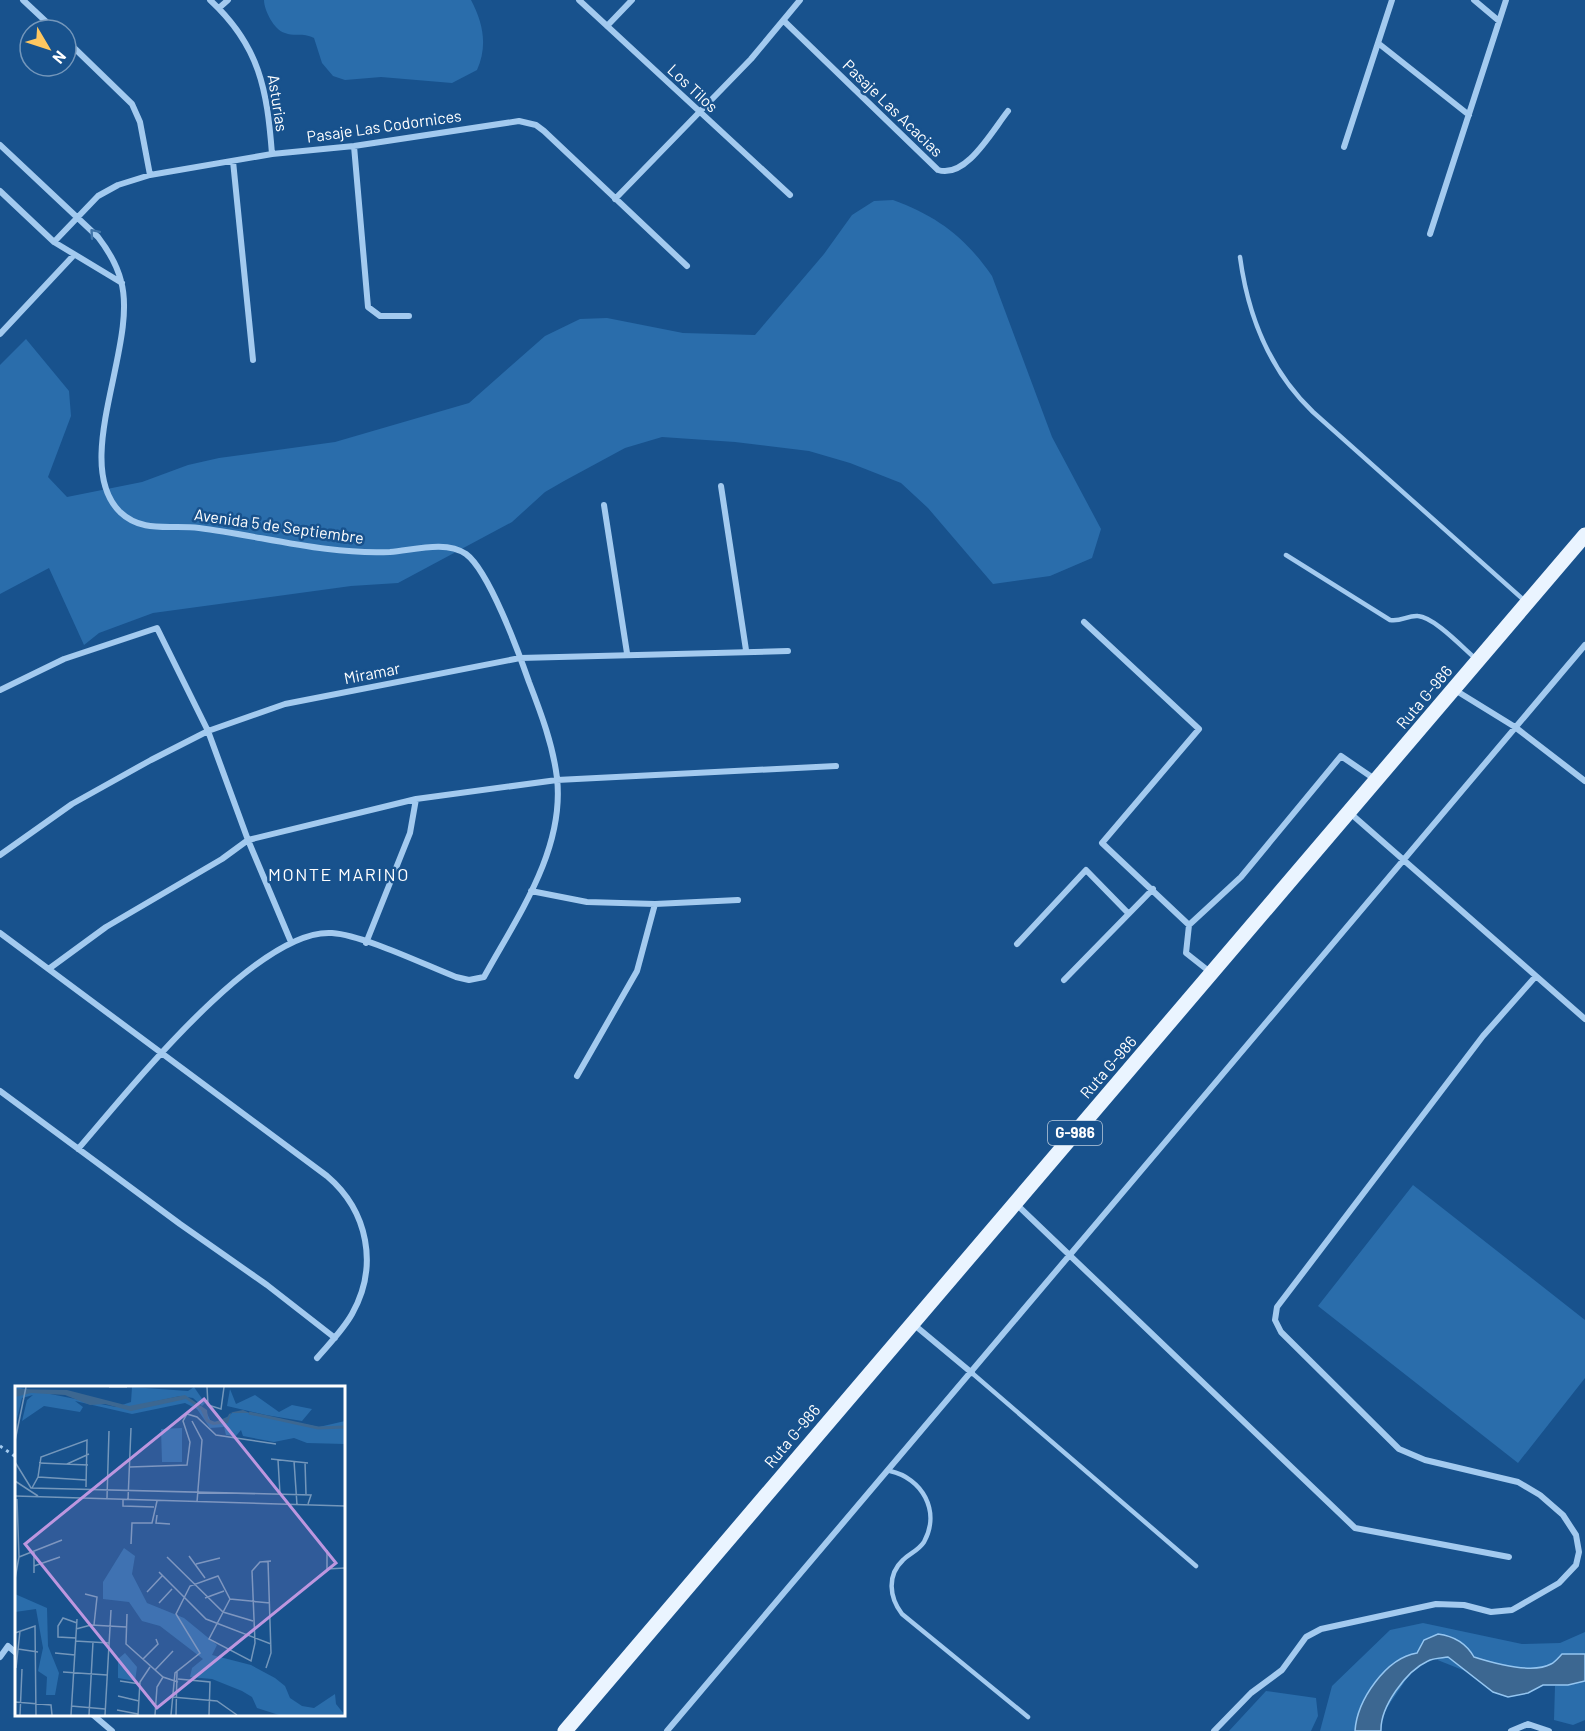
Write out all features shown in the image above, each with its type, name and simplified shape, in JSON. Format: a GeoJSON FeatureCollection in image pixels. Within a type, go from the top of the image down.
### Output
{"type":"FeatureCollection","features":[{"type":"Feature","properties":{"kind":"main road","name":"Ruta G-986"},"geometry":{"type":"LineString","coordinates":[[565,1731],[1585,535]]}},
{"type":"Feature","properties":{"kind":"street"},"geometry":{"type":"LineString","coordinates":[[23,0],[42,18]]}},
{"type":"Feature","properties":{"kind":"street","name":"Asturias"},"geometry":{"type":"LineString","coordinates":[[210,0],[242,36],[259,69],[268,104],[272,154]]}},
{"type":"Feature","properties":{"kind":"street"},"geometry":{"type":"LineString","coordinates":[[219,8],[228,0]]}},
{"type":"Feature","properties":{"kind":"street","name":"Los Tilos"},"geometry":{"type":"LineString","coordinates":[[579,0],[790,195]]}},
{"type":"Feature","properties":{"kind":"street"},"geometry":{"type":"LineString","coordinates":[[608,26],[632,0]]}},
{"type":"Feature","properties":{"kind":"street"},"geometry":{"type":"LineString","coordinates":[[615,199],[700,112],[801,0]]}},
{"type":"Feature","properties":{"kind":"street"},"geometry":{"type":"LineString","coordinates":[[1344,147],[1392,0]]}},
{"type":"Feature","properties":{"kind":"street"},"geometry":{"type":"LineString","coordinates":[[1474,0],[1499,21]]}},
{"type":"Feature","properties":{"kind":"street"},"geometry":{"type":"LineString","coordinates":[[1430,234],[1506,0]]}},
{"type":"Feature","properties":{"kind":"street","name":"Pasaje Las Acacias"},"geometry":{"type":"LineString","coordinates":[[784,21],[938,170],[951,172],[962,167],[1008,111]]}},
{"type":"Feature","properties":{"kind":"street"},"geometry":{"type":"LineString","coordinates":[[1378,43],[1469,116]]}},
{"type":"Feature","properties":{"kind":"street"},"geometry":{"type":"LineString","coordinates":[[78,52],[132,104],[140,122],[150,175]]}},
{"type":"Feature","properties":{"kind":"street","name":"Pasaje Las Codornices"},"geometry":{"type":"LineString","coordinates":[[54,242],[77,216],[108,189],[150,175],[272,154],[354,146],[509,121],[528,122],[544,131],[687,266]]}},
{"type":"Feature","properties":{"kind":"street","name":"Avenida 5 de Septiembre"},"geometry":{"type":"LineString","coordinates":[[0,145],[77,216],[108,250],[122,283],[123,323],[104,423],[102,460],[104,483],[119,510],[135,522],[155,528],[196,527],[361,552],[444,547],[460,550],[475,563],[520,658],[544,722],[557,780],[558,800],[554,829],[531,891],[484,977],[469,980],[456,977],[366,943]]}},
{"type":"Feature","properties":{"kind":"street"},"geometry":{"type":"LineString","coordinates":[[354,146],[368,307],[380,316],[409,316]]}},
{"type":"Feature","properties":{"kind":"street"},"geometry":{"type":"LineString","coordinates":[[233,161],[253,360]]}},
{"type":"Feature","properties":{"kind":"street"},"geometry":{"type":"LineString","coordinates":[[0,191],[54,242],[73,256],[122,283]]}},
{"type":"Feature","properties":{"kind":"street"},"geometry":{"type":"LineString","coordinates":[[0,334],[73,256]]}},
{"type":"Feature","properties":{"kind":"street"},"geometry":{"type":"LineString","coordinates":[[721,486],[746,650]]}},
{"type":"Feature","properties":{"kind":"street"},"geometry":{"type":"LineString","coordinates":[[604,505],[627,653]]}},
{"type":"Feature","properties":{"kind":"street"},"geometry":{"type":"LineString","coordinates":[[1084,622],[1199,729],[1102,843],[1154,889],[1189,925]]}},
{"type":"Feature","properties":{"kind":"street"},"geometry":{"type":"LineString","coordinates":[[0,690],[63,659],[157,628],[208,731],[248,840],[291,942]]}},
{"type":"Feature","properties":{"kind":"street"},"geometry":{"type":"LineString","coordinates":[[670,1730],[890,1471],[1402,858],[1585,645]]}},
{"type":"Feature","properties":{"kind":"street","name":"Miramar"},"geometry":{"type":"LineString","coordinates":[[0,855],[72,804],[208,731],[285,705],[520,658],[627,653],[788,651]]}},
{"type":"Feature","properties":{"kind":"street"},"geometry":{"type":"LineString","coordinates":[[1454,689],[1515,727],[1585,781]]}},
{"type":"Feature","properties":{"kind":"street"},"geometry":{"type":"LineString","coordinates":[[1211,974],[1186,953],[1189,925],[1241,877],[1341,756],[1377,781]]}},
{"type":"Feature","properties":{"kind":"street"},"geometry":{"type":"LineString","coordinates":[[50,968],[106,927],[222,859],[248,840],[416,799],[557,780],[836,766]]}},
{"type":"Feature","properties":{"kind":"street"},"geometry":{"type":"LineString","coordinates":[[78,1149],[160,1054],[231,986],[263,960],[291,942],[312,935],[333,933],[366,943],[410,833],[416,799]]}},
{"type":"Feature","properties":{"kind":"street"},"geometry":{"type":"LineString","coordinates":[[1350,812],[1585,1019]]}},
{"type":"Feature","properties":{"kind":"street"},"geometry":{"type":"LineString","coordinates":[[1017,944],[1086,870],[1128,913]]}},
{"type":"Feature","properties":{"kind":"street"},"geometry":{"type":"LineString","coordinates":[[1064,980],[1154,889]]}},
{"type":"Feature","properties":{"kind":"street"},"geometry":{"type":"LineString","coordinates":[[531,891],[587,902],[655,904],[738,900]]}},
{"type":"Feature","properties":{"kind":"street"},"geometry":{"type":"LineString","coordinates":[[577,1076],[637,971],[655,904]]}},
{"type":"Feature","properties":{"kind":"street"},"geometry":{"type":"LineString","coordinates":[[0,933],[327,1176],[349,1198],[365,1235],[366,1272],[353,1312],[335,1338],[317,1358]]}},
{"type":"Feature","properties":{"kind":"street"},"geometry":{"type":"LineString","coordinates":[[1214,1731],[1251,1693],[1282,1670],[1306,1637],[1320,1629],[1429,1604],[1464,1605],[1491,1612],[1512,1610],[1558,1583],[1576,1565],[1580,1552],[1576,1535],[1552,1505],[1518,1482],[1418,1458],[1399,1449],[1281,1332],[1275,1320],[1277,1307],[1483,1036],[1536,976]]}},
{"type":"Feature","properties":{"kind":"street"},"geometry":{"type":"LineString","coordinates":[[0,1091],[267,1285],[335,1338]]}},
{"type":"Feature","properties":{"kind":"street"},"geometry":{"type":"LineString","coordinates":[[1015,1203],[1355,1528],[1509,1557]]}},
{"type":"Feature","properties":{"kind":"street"},"geometry":{"type":"LineString","coordinates":[[912,1323],[972,1373]]}},
{"type":"Feature","properties":{"kind":"street"},"geometry":{"type":"LineString","coordinates":[[0,1657],[8,1646],[15,1652]]}},
{"type":"Feature","properties":{"kind":"street"},"geometry":{"type":"LineString","coordinates":[[94,1716],[112,1731]]}},
{"type":"Feature","properties":{"kind":"street"},"geometry":{"type":"LineString","coordinates":[[1511,1731],[1528,1724],[1549,1731]]}},
{"type":"Feature","properties":{"kind":"lane"},"geometry":{"type":"LineString","coordinates":[[1240,256],[1254,321],[1279,373],[1298,398],[1527,603]]}},
{"type":"Feature","properties":{"kind":"lane"},"geometry":{"type":"LineString","coordinates":[[1286,555],[1390,620],[1402,621],[1416,616],[1428,619],[1478,661]]}},
{"type":"Feature","properties":{"kind":"lane"},"geometry":{"type":"LineString","coordinates":[[972,1373],[1196,1566]]}},
{"type":"Feature","properties":{"kind":"lane"},"geometry":{"type":"LineString","coordinates":[[890,1471],[908,1477],[916,1483],[927,1499],[931,1517],[923,1543],[917,1551],[901,1562],[896,1570],[891,1589],[896,1607],[1028,1717]]}},
{"type":"Feature","properties":{"kind":"path"},"geometry":{"type":"LineString","coordinates":[[0,1446],[15,1456]]}},
{"type":"Feature","properties":{"kind":"shaded area"},"geometry":{"type":"Polygon","coordinates":[[[264,0],[471,0],[479,17],[483,34],[480,61],[477,70],[452,83],[381,77],[345,80],[333,76],[322,63],[314,38],[289,34],[277,28],[268,14],[264,0]]]}},
{"type":"Feature","properties":{"kind":"shaded area"},"geometry":{"type":"Polygon","coordinates":[[[893,200],[923,213],[949,229],[982,262],[992,276],[1052,437],[1101,529],[1092,558],[1050,576],[993,584],[928,508],[901,483],[850,463],[809,451],[735,442],[662,437],[625,448],[564,481],[545,492],[512,522],[398,583],[351,586],[153,613],[99,633],[84,645],[49,568],[0,594],[0,365],[26,339],[69,391],[71,416],[48,477],[67,497],[142,482],[188,465],[219,458],[335,442],[469,403],[545,336],[580,319],[607,318],[683,333],[755,335],[824,254],[852,215],[874,201],[893,200]]]}},
{"type":"Feature","properties":{"kind":"shaded area"},"geometry":{"type":"Polygon","coordinates":[[[1413,1185],[1585,1320],[1585,1378],[1518,1463],[1318,1306],[1413,1185]]]}},
{"type":"Feature","properties":{"kind":"shaded area"},"geometry":{"type":"Polygon","coordinates":[[[1423,1623],[1522,1644],[1560,1643],[1585,1632],[1585,1670],[1503,1686],[1435,1659],[1416,1665],[1371,1731],[1320,1731],[1332,1686],[1390,1630],[1423,1623]]]}},
{"type":"Feature","properties":{"kind":"shaded area"},"geometry":{"type":"Polygon","coordinates":[[[1438,1634],[1459,1641],[1474,1657],[1524,1668],[1543,1667],[1562,1654],[1585,1654],[1585,1681],[1568,1685],[1543,1685],[1528,1693],[1508,1697],[1493,1692],[1448,1657],[1430,1660],[1411,1673],[1396,1691],[1385,1711],[1381,1731],[1355,1731],[1361,1706],[1375,1682],[1395,1663],[1417,1653],[1424,1640],[1438,1634]]]}},
{"type":"Feature","properties":{"kind":"shaded area"},"geometry":{"type":"Polygon","coordinates":[[[1585,1681],[1585,1720],[1573,1725],[1554,1720],[1555,1686],[1585,1681]]]}},
{"type":"Feature","properties":{"kind":"shaded area"},"geometry":{"type":"Polygon","coordinates":[[[1266,1691],[1316,1698],[1318,1716],[1311,1731],[1229,1731],[1266,1691]]]}},
{"type":"Feature","properties":{"kind":"district","name":"MONTE MARINO"},"geometry":{"type":"Point","coordinates":[339,875]}}]}
